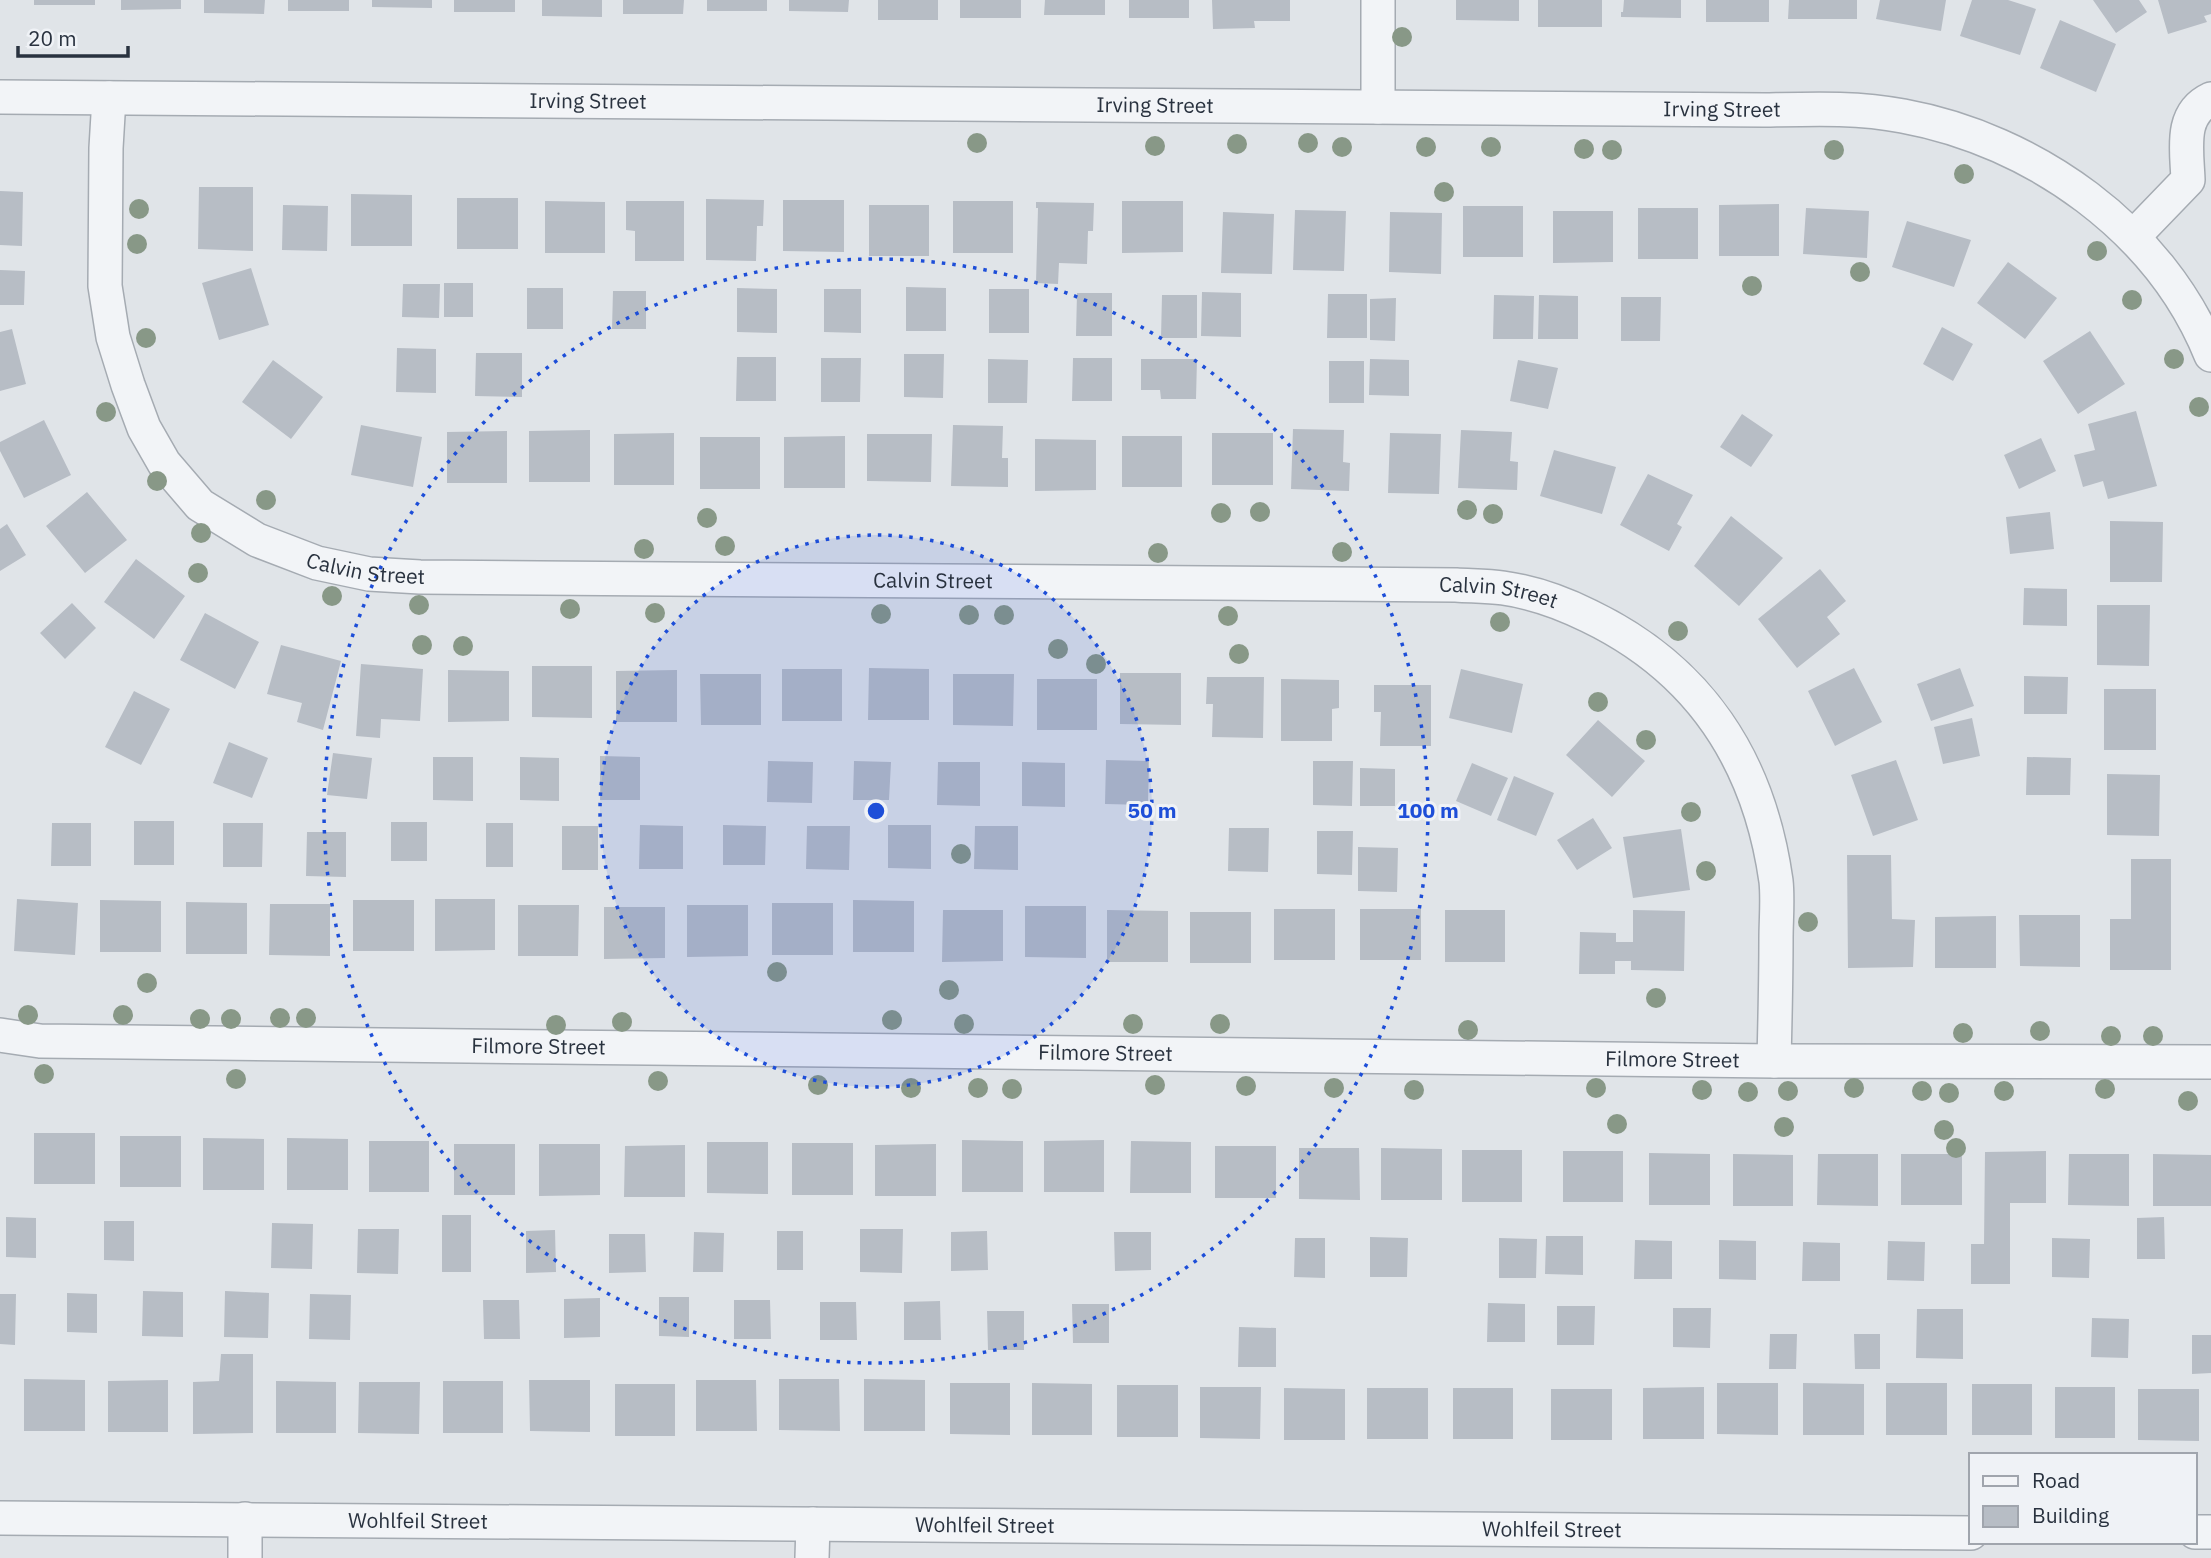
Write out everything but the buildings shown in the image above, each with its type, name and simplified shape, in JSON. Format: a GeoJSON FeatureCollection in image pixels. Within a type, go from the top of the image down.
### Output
{"type":"FeatureCollection","features":[{"type":"Feature","properties":{"kind":"street"},"geometry":{"type":"LineString","coordinates":[[1378,0],[1378,107]]}},
{"type":"Feature","properties":{"kind":"street","name":"Irving Street"},"geometry":{"type":"LineString","coordinates":[[0,97],[1765,110],[1832,108],[1903,116],[1971,134],[2023,157],[2083,194],[2133,237],[2173,284],[2211,355]]}},
{"type":"Feature","properties":{"kind":"street","name":"Calvin Street"},"geometry":{"type":"LineString","coordinates":[[109,98],[104,286],[113,337],[128,385],[144,428],[164,463],[200,505],[257,540],[317,563],[369,574],[420,577],[1456,585],[1505,588],[1572,608],[1612,627],[1657,657],[1688,684],[1733,746],[1747,777],[1767,837],[1776,883],[1774,1061]]}},
{"type":"Feature","properties":{"kind":"street"},"geometry":{"type":"LineString","coordinates":[[2133,237],[2200,180],[2186,130],[2198,105],[2211,99]]}},
{"type":"Feature","properties":{"kind":"street","name":"Filmore Street"},"geometry":{"type":"LineString","coordinates":[[0,1035],[40,1041],[1774,1061],[2211,1062]]}},
{"type":"Feature","properties":{"kind":"street","name":"Wohlfeil Street"},"geometry":{"type":"LineString","coordinates":[[0,1518],[813,1524],[1373,1543],[1926,1546],[1969,1534]]}},
{"type":"Feature","properties":{"kind":"street"},"geometry":{"type":"LineString","coordinates":[[245,1519],[245,1558]]}},
{"type":"Feature","properties":{"kind":"street"},"geometry":{"type":"LineString","coordinates":[[812,1558],[813,1524]]}}]}
